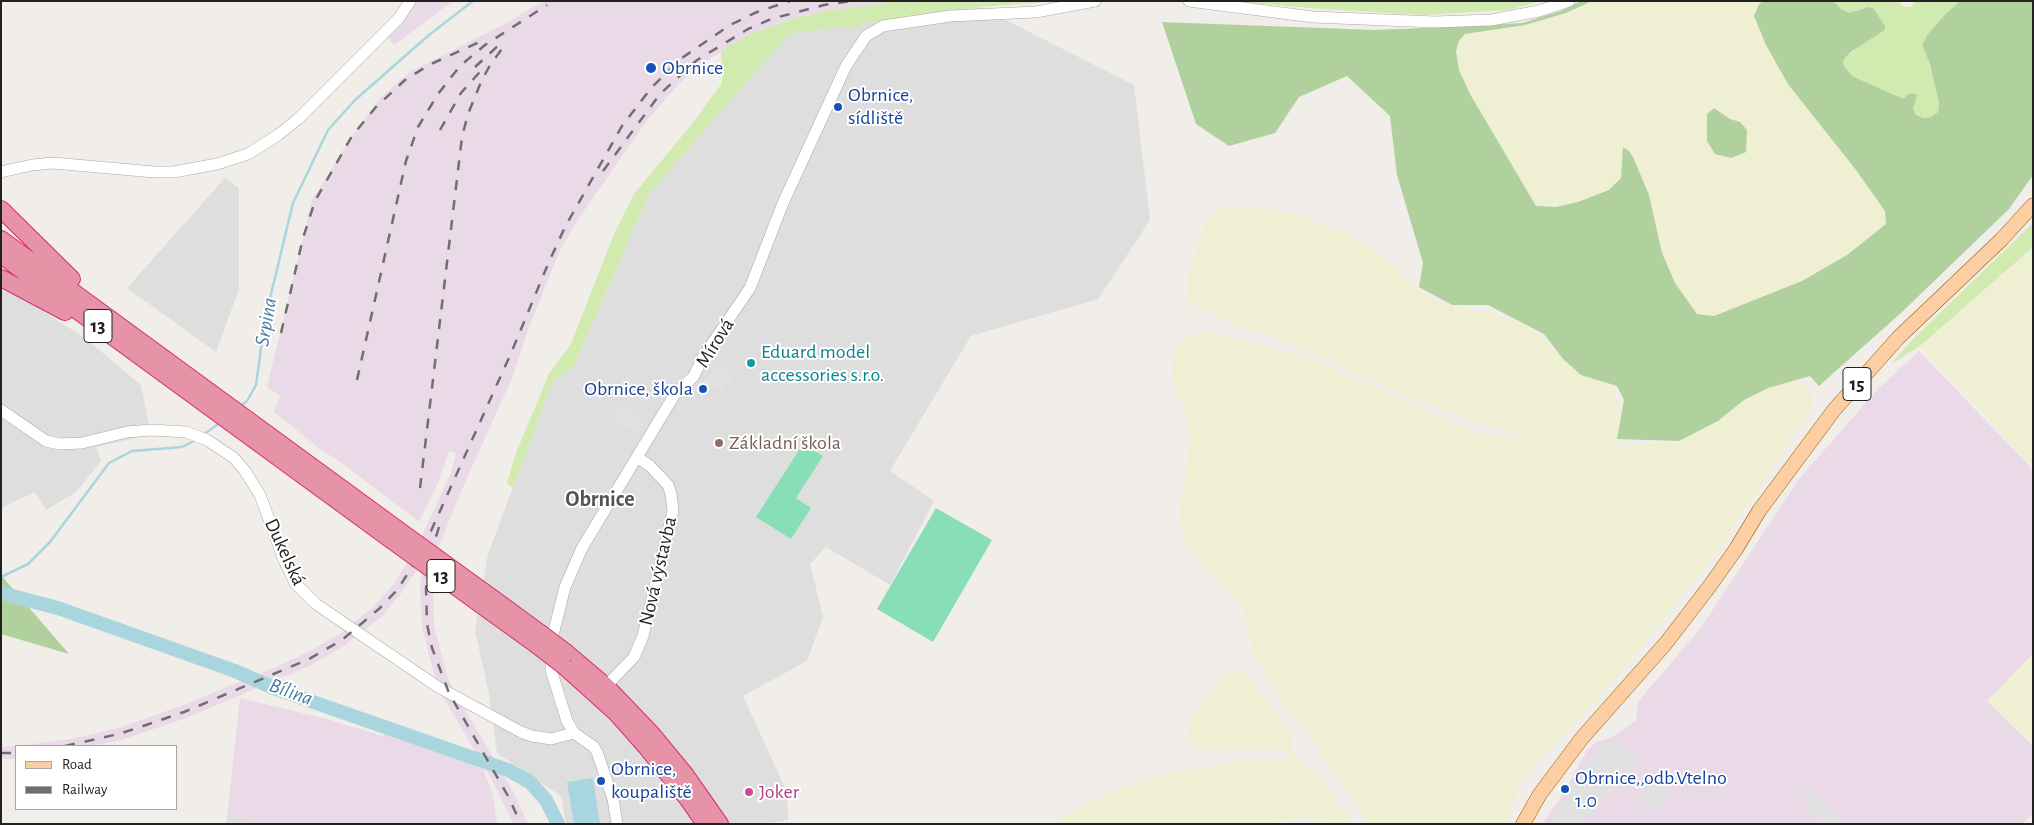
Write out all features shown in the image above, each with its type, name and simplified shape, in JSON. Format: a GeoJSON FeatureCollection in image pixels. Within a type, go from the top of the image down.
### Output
{"type":"FeatureCollection","features":[{"type":"Feature","properties":{"kind":"highway"},"geometry":{"type":"LineString","coordinates":[[1,209],[75,282],[91,302]]}},
{"type":"Feature","properties":{"kind":"highway","name":"13"},"geometry":{"type":"LineString","coordinates":[[1,239],[91,302],[198,391],[255,433],[493,606],[543,634],[646,747],[705,824]]}},
{"type":"Feature","properties":{"kind":"highway","name":"13"},"geometry":{"type":"LineString","coordinates":[[1,255],[142,358],[198,391]]}},
{"type":"Feature","properties":{"kind":"highway"},"geometry":{"type":"LineString","coordinates":[[1,278],[65,312],[116,346],[142,358]]}},
{"type":"Feature","properties":{"kind":"highway","name":"13"},"geometry":{"type":"LineString","coordinates":[[567,660],[606,686],[658,741],[699,793],[720,824]]}},
{"type":"Feature","properties":{"kind":"main road","name":"15"},"geometry":{"type":"LineString","coordinates":[[1523,824],[1540,794],[1582,738],[1666,643],[1709,587],[1736,549],[1759,511],[1834,410],[1898,338],[2000,240],[2033,205]]}},
{"type":"Feature","properties":{"kind":"street"},"geometry":{"type":"LineString","coordinates":[[1,172],[32,165],[53,163],[146,172],[174,172],[218,164],[248,154],[278,135],[298,119],[399,18],[410,1]]}},
{"type":"Feature","properties":{"kind":"street","name":"Mírová"},"geometry":{"type":"LineString","coordinates":[[574,733],[567,721],[554,681],[550,655],[543,634],[582,548],[636,457],[674,394],[694,376],[750,288],[783,204],[829,102],[856,48],[866,36],[883,26],[950,16],[1036,12],[1095,1]]}},
{"type":"Feature","properties":{"kind":"street"},"geometry":{"type":"LineString","coordinates":[[1189,1],[1313,17],[1435,22],[1491,20],[1540,11],[1568,1]]}},
{"type":"Feature","properties":{"kind":"street","name":"Dukelská"},"geometry":{"type":"LineString","coordinates":[[1,410],[46,441],[60,444],[82,443],[137,431],[165,430],[186,432],[207,440],[234,458],[253,482],[295,583],[316,604],[438,687],[521,732],[551,739],[574,733]]}},
{"type":"Feature","properties":{"kind":"street","name":"Nová výstavba"},"geometry":{"type":"LineString","coordinates":[[606,686],[634,657],[643,636],[673,511],[668,485],[650,466],[636,457]]}},
{"type":"Feature","properties":{"kind":"street"},"geometry":{"type":"LineString","coordinates":[[574,733],[594,747],[597,752],[613,799],[617,824]]}},
{"type":"Feature","properties":{"kind":"shaded area"},"geometry":{"type":"Polygon","coordinates":[[[417,1],[453,1],[394,45],[386,35],[417,1]]]}},
{"type":"Feature","properties":{"kind":"shaded area"},"geometry":{"type":"Polygon","coordinates":[[[543,1],[900,1],[825,11],[790,19],[750,34],[700,65],[676,87],[648,119],[579,218],[560,250],[528,330],[513,376],[458,498],[440,544],[434,570],[434,626],[447,675],[454,691],[514,793],[528,824],[514,824],[491,778],[443,697],[436,680],[422,628],[420,588],[423,561],[402,592],[381,617],[345,645],[312,665],[186,718],[121,740],[98,745],[26,745],[71,739],[118,728],[181,706],[264,672],[306,653],[338,635],[372,608],[393,585],[416,548],[451,473],[456,453],[449,451],[437,485],[419,522],[274,412],[280,396],[267,387],[312,200],[354,133],[380,98],[410,72],[503,25],[543,1]]]}},
{"type":"Feature","properties":{"kind":"shaded area"},"geometry":{"type":"Polygon","coordinates":[[[980,7],[1134,85],[1150,220],[1098,299],[971,336],[890,471],[934,501],[890,585],[826,547],[810,564],[823,617],[807,661],[743,696],[787,792],[788,820],[762,824],[566,824],[561,796],[497,753],[489,694],[475,630],[488,554],[553,381],[574,366],[649,194],[788,35],[835,27],[858,29],[861,24],[980,7]]]}},
{"type":"Feature","properties":{"kind":"shaded area"},"geometry":{"type":"Polygon","coordinates":[[[225,178],[239,188],[239,289],[216,352],[127,288],[225,178]]]}},
{"type":"Feature","properties":{"kind":"shaded area"},"geometry":{"type":"Polygon","coordinates":[[[1,290],[22,297],[86,339],[141,385],[151,435],[96,447],[101,461],[76,492],[46,510],[35,492],[1,508],[1,290]]]}},
{"type":"Feature","properties":{"kind":"shaded area"},"geometry":{"type":"Polygon","coordinates":[[[1919,351],[2033,470],[2033,654],[1987,701],[2033,746],[2033,814],[2022,824],[1542,824],[1560,799],[1586,752],[1596,742],[1612,737],[1636,721],[1638,702],[1700,629],[1799,479],[1876,391],[1919,351]]]}},
{"type":"Feature","properties":{"kind":"shaded area"},"geometry":{"type":"Polygon","coordinates":[[[716,365],[734,375],[723,392],[706,382],[716,365]]]}},
{"type":"Feature","properties":{"kind":"shaded area"},"geometry":{"type":"Polygon","coordinates":[[[620,404],[642,418],[640,421],[645,424],[638,435],[612,419],[620,404]]]}},
{"type":"Feature","properties":{"kind":"shaded area"},"geometry":{"type":"Polygon","coordinates":[[[240,698],[327,719],[383,736],[387,730],[482,766],[493,795],[497,824],[278,824],[227,817],[240,698]]]}},
{"type":"Feature","properties":{"kind":"shaded area"},"geometry":{"type":"Polygon","coordinates":[[[1621,741],[1637,759],[1634,772],[1579,824],[1550,824],[1583,768],[1601,747],[1621,741]]]}},
{"type":"Feature","properties":{"kind":"shaded area"},"geometry":{"type":"Polygon","coordinates":[[[15,746],[15,759],[1,759],[1,747],[15,746]]]}},
{"type":"Feature","properties":{"kind":"shaded area"},"geometry":{"type":"Polygon","coordinates":[[[1658,779],[1671,793],[1653,811],[1639,797],[1658,779]]]}},
{"type":"Feature","properties":{"kind":"shaded area"},"geometry":{"type":"Polygon","coordinates":[[[1806,784],[1837,814],[1836,824],[1823,824],[1806,806],[1806,784]]]}},
{"type":"Feature","properties":{"kind":"shaded area"},"geometry":{"type":"Polygon","coordinates":[[[227,817],[270,821],[278,824],[226,824],[227,817]]]}},
{"type":"Feature","properties":{"kind":"green space"},"geometry":{"type":"Polygon","coordinates":[[[900,1],[1059,1],[980,7],[861,24],[858,29],[835,27],[788,35],[649,194],[574,366],[553,381],[513,488],[507,483],[516,453],[549,374],[571,344],[614,234],[634,194],[692,124],[722,83],[721,51],[750,34],[791,19],[825,11],[900,1]]]}},
{"type":"Feature","properties":{"kind":"green space"},"geometry":{"type":"Polygon","coordinates":[[[1229,1],[1542,1],[1507,10],[1424,15],[1229,1]]]}},
{"type":"Feature","properties":{"kind":"green space"},"geometry":{"type":"Polygon","coordinates":[[[1581,1],[1592,1],[1566,13],[1525,25],[1465,34],[1459,41],[1456,51],[1459,70],[1470,94],[1536,206],[1556,207],[1578,202],[1609,190],[1621,178],[1623,147],[1629,151],[1649,195],[1662,253],[1675,283],[1697,314],[1714,316],[1802,281],[1847,255],[1886,224],[1885,211],[1856,170],[1788,84],[1766,45],[1754,16],[1759,4],[1764,1],[1833,1],[1841,9],[1850,13],[1868,7],[1873,8],[1885,26],[1885,30],[1852,51],[1844,59],[1843,64],[1852,76],[1899,97],[1904,98],[1909,94],[1916,94],[1913,109],[1916,115],[1924,118],[1931,117],[1938,112],[1939,103],[1930,64],[1922,45],[1927,35],[1944,16],[1960,1],[2033,1],[2033,175],[2009,209],[1902,312],[1819,386],[1810,376],[1768,388],[1744,400],[1718,421],[1679,441],[1617,439],[1624,400],[1617,386],[1581,375],[1563,359],[1544,334],[1488,305],[1452,305],[1419,287],[1423,263],[1397,175],[1390,116],[1347,76],[1299,97],[1275,133],[1229,146],[1196,124],[1162,22],[1374,30],[1473,26],[1522,23],[1561,11],[1581,1]]]}},
{"type":"Feature","properties":{"kind":"green space"},"geometry":{"type":"Polygon","coordinates":[[[1592,1],[1764,1],[1758,4],[1788,84],[1856,170],[1885,211],[1886,225],[1847,255],[1802,281],[1714,316],[1707,317],[1697,314],[1675,283],[1662,253],[1649,195],[1629,151],[1621,155],[1621,178],[1609,190],[1578,202],[1556,207],[1536,206],[1470,94],[1456,59],[1459,41],[1465,34],[1525,25],[1566,13],[1592,1]],[[1714,108],[1707,114],[1707,120],[1740,122],[1730,119],[1714,108]]]}},
{"type":"Feature","properties":{"kind":"green space"},"geometry":{"type":"Polygon","coordinates":[[[1833,1],[1898,1],[1904,7],[1910,7],[1916,1],[1960,1],[1927,35],[1922,45],[1930,64],[1939,103],[1938,112],[1931,117],[1924,118],[1916,115],[1913,109],[1917,96],[1899,97],[1852,76],[1843,64],[1844,59],[1860,45],[1885,30],[1868,7],[1850,13],[1841,9],[1833,1]]]}},
{"type":"Feature","properties":{"kind":"green space"},"geometry":{"type":"Polygon","coordinates":[[[1714,108],[1730,119],[1740,122],[1747,130],[1746,152],[1731,158],[1715,154],[1707,141],[1707,114],[1714,108]]]}},
{"type":"Feature","properties":{"kind":"green space"},"geometry":{"type":"Polygon","coordinates":[[[1234,206],[1263,208],[1294,214],[1343,233],[1384,257],[1426,297],[1449,306],[1488,312],[1525,326],[1538,334],[1577,373],[1604,382],[1613,388],[1620,406],[1617,439],[1620,445],[1671,443],[1681,440],[1717,423],[1744,400],[1757,392],[1783,383],[1795,381],[1800,383],[1812,395],[1812,404],[1807,415],[1715,555],[1623,669],[1587,710],[1542,755],[1523,778],[1504,824],[1370,824],[1309,735],[1286,707],[1257,660],[1242,606],[1192,552],[1182,532],[1180,508],[1191,434],[1172,375],[1174,355],[1184,340],[1196,333],[1204,332],[1303,356],[1485,435],[1535,438],[1483,425],[1391,389],[1289,343],[1195,307],[1188,297],[1187,283],[1201,234],[1212,213],[1234,206]]]}},
{"type":"Feature","properties":{"kind":"green space"},"geometry":{"type":"Polygon","coordinates":[[[2033,223],[2033,247],[1920,346],[1891,364],[1913,339],[2033,223]]]}},
{"type":"Feature","properties":{"kind":"green space"},"geometry":{"type":"Polygon","coordinates":[[[2033,247],[2033,467],[1920,346],[2033,247]]]}},
{"type":"Feature","properties":{"kind":"green space"},"geometry":{"type":"Polygon","coordinates":[[[803,444],[823,456],[796,498],[811,508],[791,539],[756,517],[803,444]]]}},
{"type":"Feature","properties":{"kind":"green space"},"geometry":{"type":"Polygon","coordinates":[[[936,508],[992,540],[933,642],[877,609],[936,508]]]}},
{"type":"Feature","properties":{"kind":"green space"},"geometry":{"type":"Polygon","coordinates":[[[1,575],[69,654],[1,634],[1,575]]]}},
{"type":"Feature","properties":{"kind":"green space"},"geometry":{"type":"Polygon","coordinates":[[[2033,654],[2033,745],[1987,701],[2033,654]]]}},
{"type":"Feature","properties":{"kind":"green space"},"geometry":{"type":"Polygon","coordinates":[[[1233,670],[1238,670],[1248,679],[1277,713],[1289,732],[1295,756],[1302,764],[1313,770],[1352,824],[1326,824],[1320,817],[1281,820],[1273,824],[1054,824],[1078,808],[1103,795],[1158,776],[1230,762],[1287,759],[1285,751],[1281,750],[1198,749],[1191,745],[1187,737],[1192,716],[1216,684],[1233,670]]]}},
{"type":"Feature","properties":{"kind":"water"},"geometry":{"type":"Polygon","coordinates":[[[593,778],[600,824],[574,824],[567,782],[593,778]]]}},
{"type":"Feature","properties":{"kind":"waterway","name":"Srpina"},"geometry":{"type":"LineString","coordinates":[[241,406],[247,401],[256,385],[265,319],[293,203],[328,130],[355,100],[429,35],[473,1]]}},
{"type":"Feature","properties":{"kind":"waterway","name":"Srpina"},"geometry":{"type":"LineString","coordinates":[[203,435],[221,422]]}},
{"type":"Feature","properties":{"kind":"waterway","name":"Srpina"},"geometry":{"type":"LineString","coordinates":[[1,577],[28,564],[50,542],[109,463],[132,451],[182,447],[196,440]]}},
{"type":"Feature","properties":{"kind":"waterway","name":"Bílina"},"geometry":{"type":"LineString","coordinates":[[1,593],[58,608],[235,671],[276,689],[508,770],[530,782],[546,800],[558,824]]}},
{"type":"Feature","properties":{"kind":"railway"},"geometry":{"type":"LineString","coordinates":[[70,745],[119,734],[184,712],[309,659],[342,640],[380,608],[398,589],[422,551],[512,351],[565,227],[622,126],[652,87],[682,58],[730,25],[757,12],[790,1]]}},
{"type":"Feature","properties":{"kind":"railway"},"geometry":{"type":"LineString","coordinates":[[603,171],[660,94],[697,60],[748,29],[771,19],[824,5],[851,1]]}},
{"type":"Feature","properties":{"kind":"railway"},"geometry":{"type":"LineString","coordinates":[[357,380],[406,161],[418,127],[438,94],[460,66],[485,45],[547,5]]}},
{"type":"Feature","properties":{"kind":"railway"},"geometry":{"type":"LineString","coordinates":[[281,333],[303,238],[315,201],[352,136],[376,107],[405,80],[429,65],[486,39]]}},
{"type":"Feature","properties":{"kind":"railway"},"geometry":{"type":"LineString","coordinates":[[420,488],[462,137],[468,114],[481,82],[506,43]]}},
{"type":"Feature","properties":{"kind":"railway"},"geometry":{"type":"LineString","coordinates":[[475,67],[500,44]]}},
{"type":"Feature","properties":{"kind":"railway"},"geometry":{"type":"LineString","coordinates":[[440,130],[461,93],[486,65]]}},
{"type":"Feature","properties":{"kind":"railway"},"geometry":{"type":"LineString","coordinates":[[439,527],[430,556],[426,588],[427,624],[432,648],[449,693],[508,796],[521,824]]}},
{"type":"Feature","properties":{"kind":"railway"},"geometry":{"type":"LineString","coordinates":[[1,753],[15,753]]}},
{"type":"Feature","properties":{"kind":"place","name":"Obrnice"},"geometry":{"type":"Point","coordinates":[651,68]}},
{"type":"Feature","properties":{"kind":"place","name":"Obrnice, sídliště"},"geometry":{"type":"Point","coordinates":[838,107]}},
{"type":"Feature","properties":{"kind":"place","name":"Eduard model accessories s.r.o."},"geometry":{"type":"Point","coordinates":[751,363]}},
{"type":"Feature","properties":{"kind":"place","name":"Obrnice, škola"},"geometry":{"type":"Point","coordinates":[703,389]}},
{"type":"Feature","properties":{"kind":"place","name":"Základní škola"},"geometry":{"type":"Point","coordinates":[719,443]}},
{"type":"Feature","properties":{"kind":"place","name":"Obrnice, koupaliště"},"geometry":{"type":"Point","coordinates":[601,781]}},
{"type":"Feature","properties":{"kind":"place","name":"Obrnice,,odb.Vtelno 1.0"},"geometry":{"type":"Point","coordinates":[1565,789]}},
{"type":"Feature","properties":{"kind":"place","name":"Joker"},"geometry":{"type":"Point","coordinates":[749,792]}},
{"type":"Feature","properties":{"kind":"district","name":"Obrnice"},"geometry":{"type":"Point","coordinates":[600,499]}}]}
